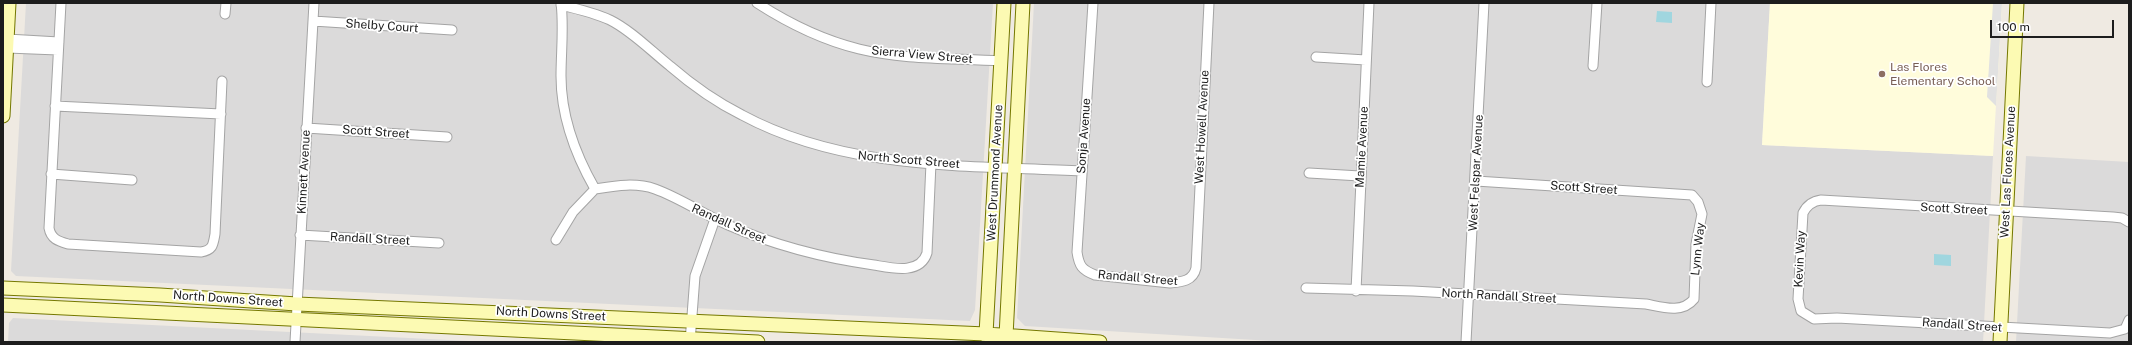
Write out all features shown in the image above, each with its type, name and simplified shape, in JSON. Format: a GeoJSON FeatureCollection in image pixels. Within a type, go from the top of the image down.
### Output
{"type":"FeatureCollection","features":[{"type":"Feature","properties":{"kind":"street"},"geometry":{"type":"LineString","coordinates":[[3,116],[9,3]]}},
{"type":"Feature","properties":{"kind":"street"},"geometry":{"type":"LineString","coordinates":[[62,3],[49,228],[50,234],[56,241],[68,244],[207,251],[213,246],[215,234],[222,81]]}},
{"type":"Feature","properties":{"kind":"street"},"geometry":{"type":"LineString","coordinates":[[225,14],[226,3]]}},
{"type":"Feature","properties":{"kind":"street","name":"Kinnett Avenue"},"geometry":{"type":"LineString","coordinates":[[295,342],[314,3]]}},
{"type":"Feature","properties":{"kind":"street","name":"Sierra View Street"},"geometry":{"type":"LineString","coordinates":[[757,3],[787,22],[824,38],[858,49],[888,54],[1001,61]]}},
{"type":"Feature","properties":{"kind":"street","name":"West Drummond Avenue"},"geometry":{"type":"LineString","coordinates":[[988,338],[995,166],[1004,3]]}},
{"type":"Feature","properties":{"kind":"street","name":"West Drummond Avenue"},"geometry":{"type":"LineString","coordinates":[[1004,339],[1023,3]]}},
{"type":"Feature","properties":{"kind":"street","name":"Sonja Avenue"},"geometry":{"type":"LineString","coordinates":[[1081,268],[1078,263],[1077,252],[1093,3]]}},
{"type":"Feature","properties":{"kind":"street","name":"West Howell Avenue"},"geometry":{"type":"LineString","coordinates":[[1196,251],[1209,3]]}},
{"type":"Feature","properties":{"kind":"street","name":"Mamie Avenue"},"geometry":{"type":"LineString","coordinates":[[1356,291],[1369,3]]}},
{"type":"Feature","properties":{"kind":"street","name":"West Felspar Avenue"},"geometry":{"type":"LineString","coordinates":[[1466,342],[1476,181],[1484,3]]}},
{"type":"Feature","properties":{"kind":"street"},"geometry":{"type":"LineString","coordinates":[[1593,66],[1597,3]]}},
{"type":"Feature","properties":{"kind":"street"},"geometry":{"type":"LineString","coordinates":[[1707,82],[1711,3]]}},
{"type":"Feature","properties":{"kind":"street","name":"West Las Flores Avenue"},"geometry":{"type":"LineString","coordinates":[[2000,342],[2017,3]]}},
{"type":"Feature","properties":{"kind":"street"},"geometry":{"type":"LineString","coordinates":[[556,240],[573,212],[594,189],[582,166],[569,133],[563,106],[561,78],[561,4]]}},
{"type":"Feature","properties":{"kind":"street","name":"North Scott Street"},"geometry":{"type":"LineString","coordinates":[[561,4],[594,13],[611,21],[630,33],[705,94],[743,116],[783,134],[824,148],[866,157],[931,163],[1082,171]]}},
{"type":"Feature","properties":{"kind":"street","name":"Shelby Court"},"geometry":{"type":"LineString","coordinates":[[313,21],[452,30]]}},
{"type":"Feature","properties":{"kind":"street"},"geometry":{"type":"LineString","coordinates":[[7,44],[59,46]]}},
{"type":"Feature","properties":{"kind":"street"},"geometry":{"type":"LineString","coordinates":[[1316,57],[1366,60]]}},
{"type":"Feature","properties":{"kind":"street"},"geometry":{"type":"LineString","coordinates":[[55,106],[221,114]]}},
{"type":"Feature","properties":{"kind":"street","name":"Scott Street"},"geometry":{"type":"LineString","coordinates":[[306,128],[446,136]]}},
{"type":"Feature","properties":{"kind":"street","name":"Randall Street"},"geometry":{"type":"LineString","coordinates":[[594,189],[624,185],[644,186],[667,194],[715,219],[783,247],[843,261],[906,268],[917,267],[926,258],[931,163]]}},
{"type":"Feature","properties":{"kind":"street"},"geometry":{"type":"LineString","coordinates":[[1309,173],[1360,176]]}},
{"type":"Feature","properties":{"kind":"street"},"geometry":{"type":"LineString","coordinates":[[51,174],[132,180]]}},
{"type":"Feature","properties":{"kind":"street","name":"Scott Street"},"geometry":{"type":"LineString","coordinates":[[1476,181],[1692,196]]}},
{"type":"Feature","properties":{"kind":"street","name":"Lynn Way"},"geometry":{"type":"LineString","coordinates":[[1690,304],[1694,299],[1696,244],[1702,214],[1698,202],[1692,196]]}},
{"type":"Feature","properties":{"kind":"street","name":"Scott Street"},"geometry":{"type":"LineString","coordinates":[[1805,208],[1814,201],[1821,200],[2006,212],[2113,217],[2122,218],[2129,221]]}},
{"type":"Feature","properties":{"kind":"street","name":"Kevin Way"},"geometry":{"type":"LineString","coordinates":[[1801,311],[1798,298],[1801,227],[1805,208]]}},
{"type":"Feature","properties":{"kind":"street"},"geometry":{"type":"LineString","coordinates":[[690,340],[695,276],[715,219]]}},
{"type":"Feature","properties":{"kind":"street","name":"Randall Street"},"geometry":{"type":"LineString","coordinates":[[300,235],[439,243]]}},
{"type":"Feature","properties":{"kind":"street","name":"Randall Street"},"geometry":{"type":"LineString","coordinates":[[1081,268],[1095,275],[1170,283],[1182,282],[1195,273],[1196,251]]}},
{"type":"Feature","properties":{"kind":"street","name":"North Downs Street"},"geometry":{"type":"LineString","coordinates":[[3,288],[160,294],[297,304],[530,313],[1004,339],[1100,342]]}},
{"type":"Feature","properties":{"kind":"street","name":"North Randall Street"},"geometry":{"type":"LineString","coordinates":[[1306,288],[1356,291],[1413,291],[1646,304],[1671,309],[1684,307],[1690,304]]}},
{"type":"Feature","properties":{"kind":"street","name":"North Downs Street"},"geometry":{"type":"LineString","coordinates":[[3,305],[690,340],[758,342]]}},
{"type":"Feature","properties":{"kind":"street","name":"Randall Street"},"geometry":{"type":"LineString","coordinates":[[1801,311],[1814,319],[1845,318],[2110,333],[2125,329],[2129,320]]}},
{"type":"Feature","properties":{"kind":"shaded area"},"geometry":{"type":"Polygon","coordinates":[[[26,3],[993,3],[975,310],[970,321],[16,276],[11,271],[26,3]]]}},
{"type":"Feature","properties":{"kind":"shaded area"},"geometry":{"type":"Polygon","coordinates":[[[1034,3],[1770,3],[1762,145],[1993,156],[1983,342],[1288,342],[1025,326],[1017,318],[1034,3]]]}},
{"type":"Feature","properties":{"kind":"shaded area","name":"Las Flores Elementary School"},"geometry":{"type":"Polygon","coordinates":[[[1770,3],[2002,3],[1993,156],[1762,145],[1770,3]]]}},
{"type":"Feature","properties":{"kind":"shaded area"},"geometry":{"type":"Polygon","coordinates":[[[1993,3],[2002,3],[1996,106],[1987,97],[1993,3]]]}},
{"type":"Feature","properties":{"kind":"shaded area"},"geometry":{"type":"Polygon","coordinates":[[[2026,156],[2129,162],[2129,342],[2016,342],[2026,156]]]}},
{"type":"Feature","properties":{"kind":"shaded area"},"geometry":{"type":"Polygon","coordinates":[[[13,318],[488,342],[8,342],[9,323],[13,318]]]}},
{"type":"Feature","properties":{"kind":"water"},"geometry":{"type":"Polygon","coordinates":[[[1657,11],[1672,12],[1672,23],[1656,22],[1657,11]]]}},
{"type":"Feature","properties":{"kind":"water"},"geometry":{"type":"Polygon","coordinates":[[[1934,254],[1951,255],[1951,266],[1934,265],[1934,254]]]}},
{"type":"Feature","properties":{"kind":"place","name":"Las Flores Elementary School"},"geometry":{"type":"Point","coordinates":[1882,74]}}]}
